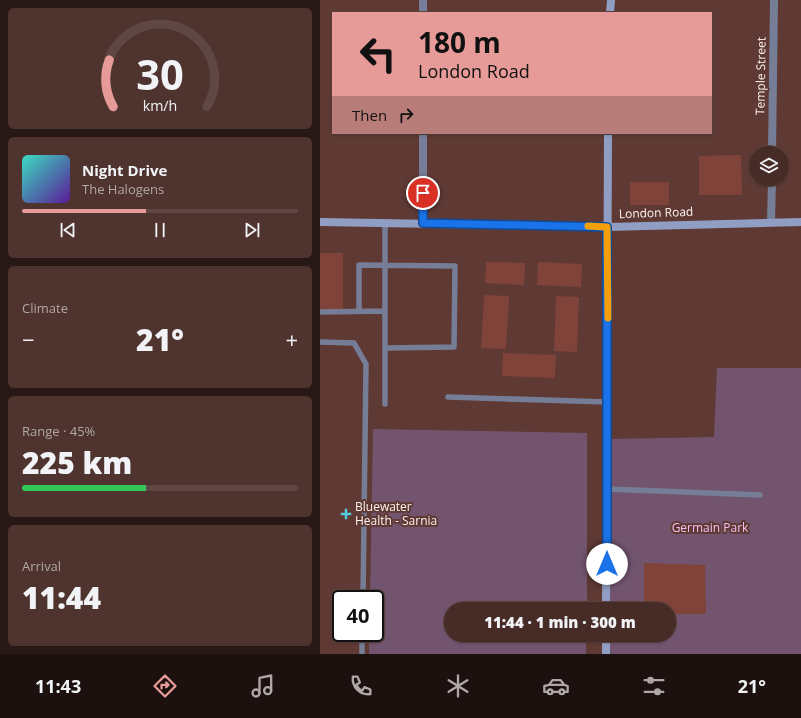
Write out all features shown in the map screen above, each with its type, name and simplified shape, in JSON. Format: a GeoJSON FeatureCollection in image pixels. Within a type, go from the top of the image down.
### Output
{"type":"FeatureCollection","features":[{"type":"Feature","properties":{"kind":"street"},"geometry":{"type":"LineString","coordinates":[[423,12],[424,0]]}},
{"type":"Feature","properties":{"kind":"street"},"geometry":{"type":"LineString","coordinates":[[610,0],[610,12]]}},
{"type":"Feature","properties":{"kind":"street","name":"Temple Street"},"geometry":{"type":"LineString","coordinates":[[772,146],[774,0]]}},
{"type":"Feature","properties":{"kind":"street"},"geometry":{"type":"LineString","coordinates":[[423,134],[423,223]]}},
{"type":"Feature","properties":{"kind":"street"},"geometry":{"type":"LineString","coordinates":[[606,602],[608,134]]}},
{"type":"Feature","properties":{"kind":"street"},"geometry":{"type":"LineString","coordinates":[[771,222],[772,186]]}},
{"type":"Feature","properties":{"kind":"street","name":"London Road"},"geometry":{"type":"LineString","coordinates":[[320,222],[607,227],[801,222]]}},
{"type":"Feature","properties":{"kind":"street"},"geometry":{"type":"LineString","coordinates":[[606,642],[606,654]]}},
{"type":"Feature","properties":{"kind":"lane"},"geometry":{"type":"LineString","coordinates":[[384,404],[385,223]]}},
{"type":"Feature","properties":{"kind":"lane"},"geometry":{"type":"LineString","coordinates":[[359,311],[359,266],[455,266],[454,347],[385,348]]}},
{"type":"Feature","properties":{"kind":"lane"},"geometry":{"type":"LineString","coordinates":[[320,312],[385,311]]}},
{"type":"Feature","properties":{"kind":"lane"},"geometry":{"type":"LineString","coordinates":[[320,342],[354,343],[366,364],[363,590]]}},
{"type":"Feature","properties":{"kind":"lane"},"geometry":{"type":"LineString","coordinates":[[448,397],[608,402]]}},
{"type":"Feature","properties":{"kind":"lane"},"geometry":{"type":"LineString","coordinates":[[607,489],[760,495]]}},
{"type":"Feature","properties":{"kind":"lane"},"geometry":{"type":"LineString","coordinates":[[362,642],[362,654]]}},
{"type":"Feature","properties":{"kind":"green space","name":"Germain Park"},"geometry":{"type":"Polygon","coordinates":[[[717,368],[801,368],[801,654],[606,654],[606,642],[676,642],[676,602],[606,602],[607,439],[714,437],[717,368]]]}},
{"type":"Feature","properties":{"kind":"green space"},"geometry":{"type":"Polygon","coordinates":[[[373,429],[587,433],[587,602],[444,602],[444,642],[586,642],[586,654],[369,654],[369,642],[384,642],[384,590],[370,590],[373,429]]]}},
{"type":"Feature","properties":{"kind":"building"},"geometry":{"type":"Polygon","coordinates":[[[741,155],[742,195],[699,195],[699,156],[741,155]]]}},
{"type":"Feature","properties":{"kind":"building"},"geometry":{"type":"Polygon","coordinates":[[[630,182],[669,182],[669,205],[630,205],[630,182]]]}},
{"type":"Feature","properties":{"kind":"building"},"geometry":{"type":"Polygon","coordinates":[[[320,253],[343,253],[343,310],[320,310],[320,253]]]}},
{"type":"Feature","properties":{"kind":"building"},"geometry":{"type":"Polygon","coordinates":[[[486,262],[525,263],[524,285],[485,283],[486,262]]]}},
{"type":"Feature","properties":{"kind":"building"},"geometry":{"type":"Polygon","coordinates":[[[538,262],[582,264],[581,287],[537,285],[538,262]]]}},
{"type":"Feature","properties":{"kind":"building"},"geometry":{"type":"Polygon","coordinates":[[[484,295],[509,296],[506,349],[481,348],[484,295]]]}},
{"type":"Feature","properties":{"kind":"building"},"geometry":{"type":"Polygon","coordinates":[[[556,296],[579,297],[577,352],[554,351],[556,296]]]}},
{"type":"Feature","properties":{"kind":"building"},"geometry":{"type":"Polygon","coordinates":[[[503,353],[556,355],[555,378],[502,376],[503,353]]]}},
{"type":"Feature","properties":{"kind":"building"},"geometry":{"type":"Polygon","coordinates":[[[644,563],[705,565],[706,614],[676,614],[676,602],[644,602],[644,563]]]}},
{"type":"Feature","properties":{"kind":"slow traffic"},"geometry":{"type":"LineString","coordinates":[[588,226],[607,227],[608,318]]}},
{"type":"Feature","properties":{"kind":"place","name":"Bluewater Health - Sarnia"},"geometry":{"type":"Point","coordinates":[346,514]}},
{"type":"Feature","properties":{"kind":"route"},"geometry":{"type":"LineString","coordinates":[[423,193],[423,223],[607,227],[607,564]]}}]}
